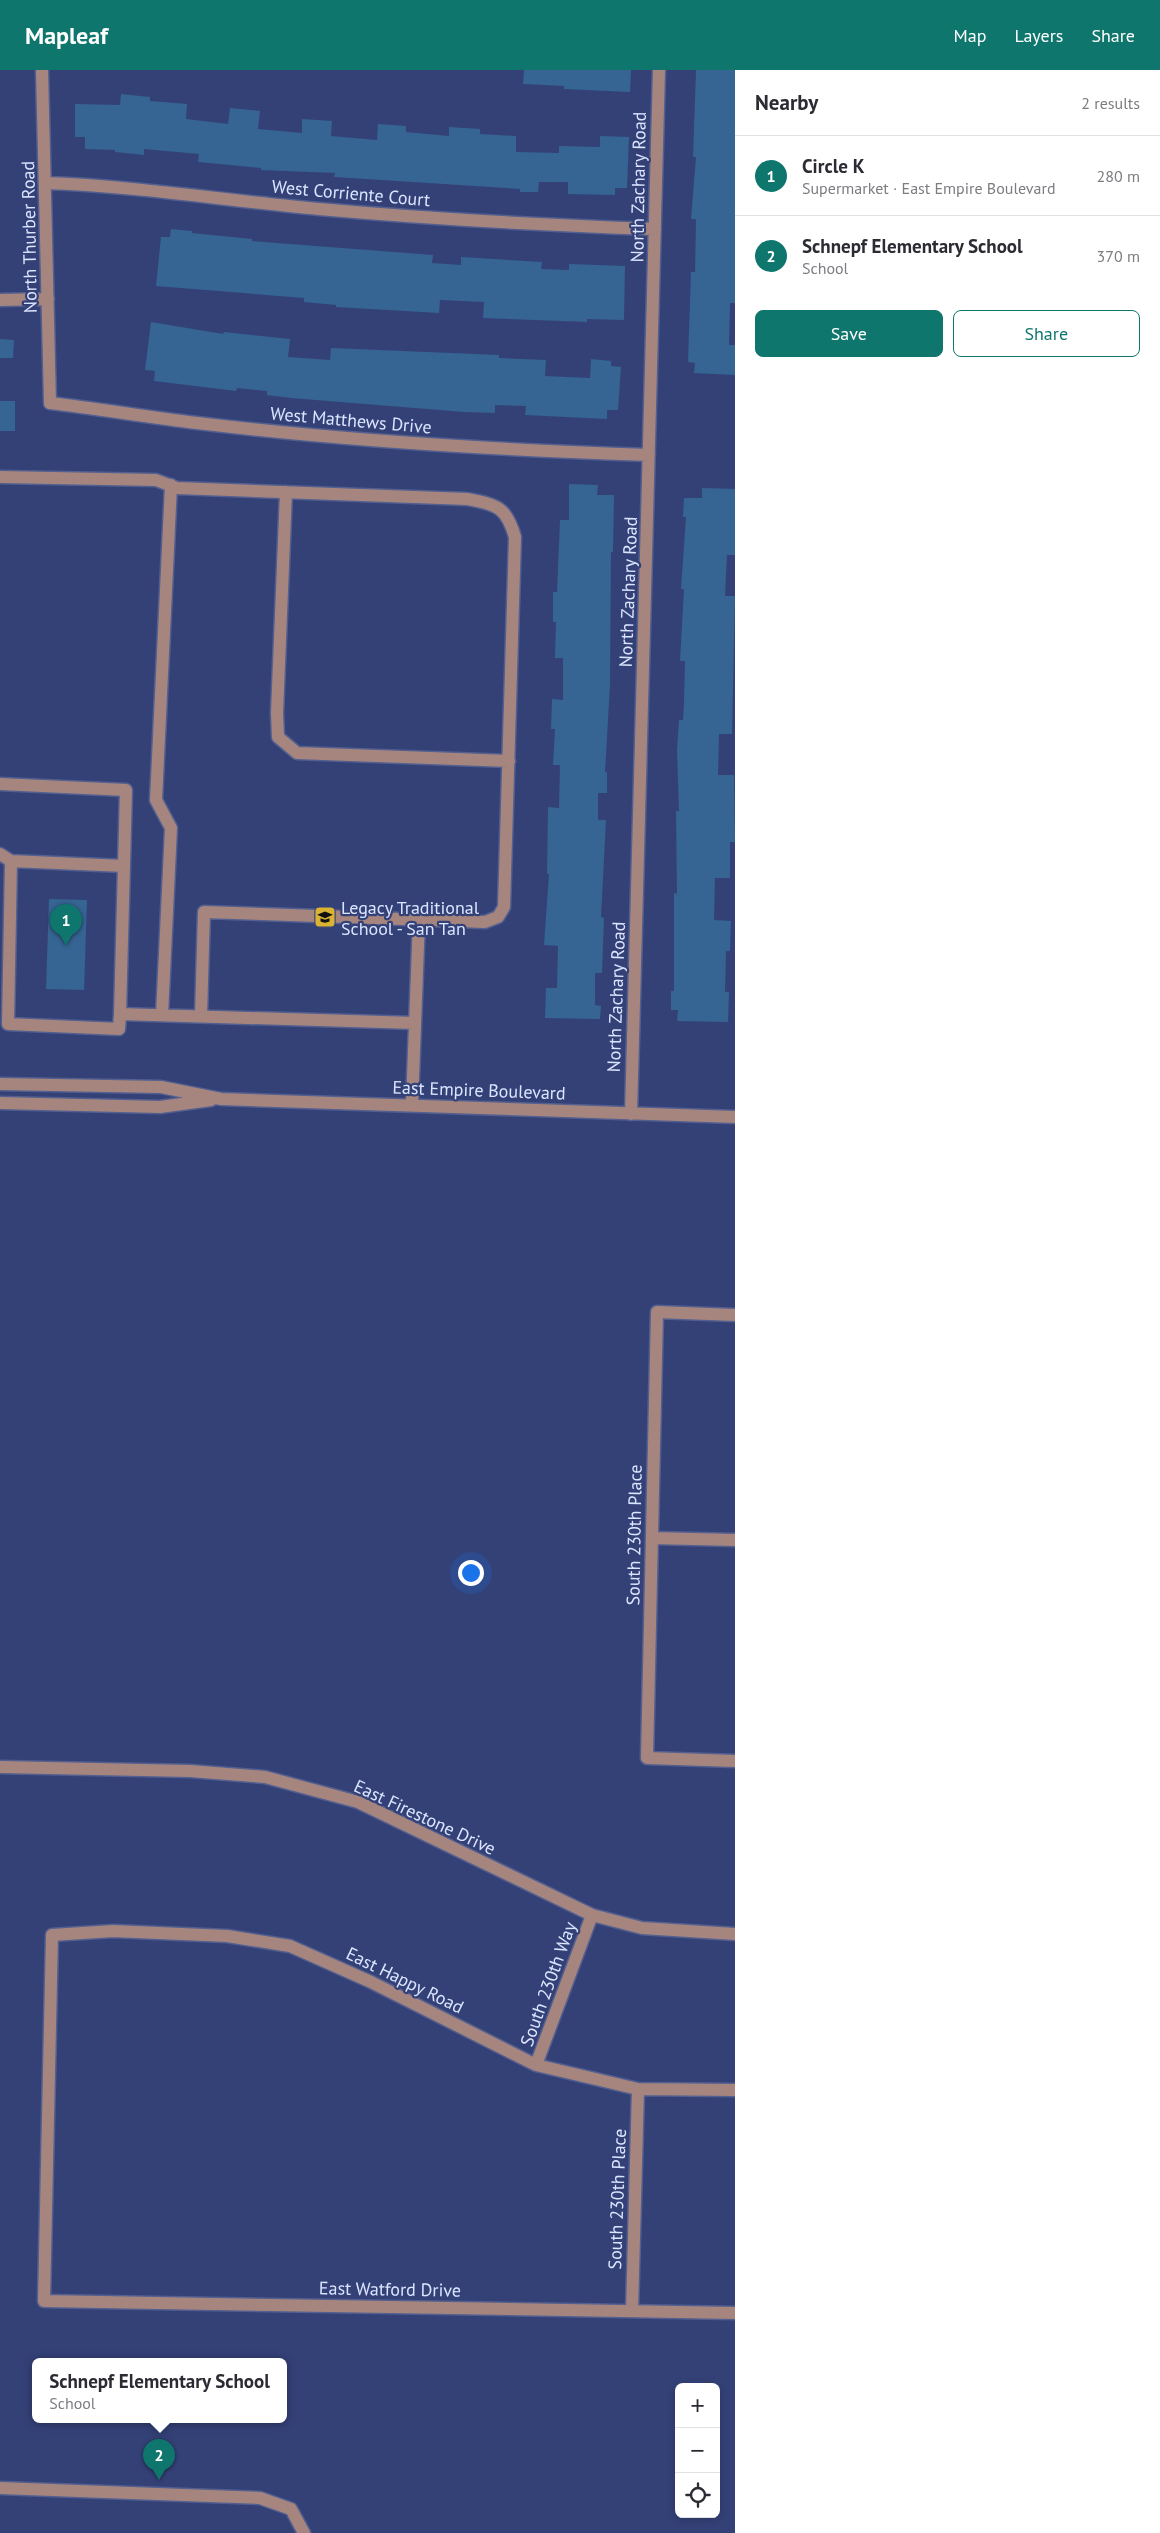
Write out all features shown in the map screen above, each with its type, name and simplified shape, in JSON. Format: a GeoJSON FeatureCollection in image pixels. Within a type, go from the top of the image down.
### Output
{"type":"FeatureCollection","features":[{"type":"Feature","properties":{"kind":"street","name":"North Thurber Road"},"geometry":{"type":"LineString","coordinates":[[42,70],[50,403]]}},
{"type":"Feature","properties":{"kind":"street","name":"North Zachary Road"},"geometry":{"type":"LineString","coordinates":[[631,1114],[659,70]]}},
{"type":"Feature","properties":{"kind":"street","name":"West Corriente Court"},"geometry":{"type":"LineString","coordinates":[[45,182],[143,188],[261,203],[418,217],[510,224],[655,230]]}},
{"type":"Feature","properties":{"kind":"street"},"geometry":{"type":"LineString","coordinates":[[0,300],[48,299]]}},
{"type":"Feature","properties":{"kind":"street","name":"West Matthews Drive"},"geometry":{"type":"LineString","coordinates":[[50,403],[196,423],[492,450],[649,455]]}},
{"type":"Feature","properties":{"kind":"street"},"geometry":{"type":"LineString","coordinates":[[0,476],[156,480],[177,488],[467,499],[492,504],[509,517],[515,537],[509,761],[504,907],[498,917],[485,922],[204,912],[201,1016]]}},
{"type":"Feature","properties":{"kind":"street"},"geometry":{"type":"LineString","coordinates":[[162,1015],[171,828],[156,800],[171,485]]}},
{"type":"Feature","properties":{"kind":"street"},"geometry":{"type":"LineString","coordinates":[[286,492],[277,713],[278,737],[297,753],[509,761]]}},
{"type":"Feature","properties":{"kind":"street"},"geometry":{"type":"LineString","coordinates":[[0,784],[126,790],[124,866],[120,1014],[119,1029],[4,1024],[6,858],[124,866]]}},
{"type":"Feature","properties":{"kind":"street"},"geometry":{"type":"LineString","coordinates":[[412,1104],[419,919]]}},
{"type":"Feature","properties":{"kind":"street"},"geometry":{"type":"LineString","coordinates":[[120,1014],[414,1023]]}},
{"type":"Feature","properties":{"kind":"street","name":"East Empire Boulevard"},"geometry":{"type":"LineString","coordinates":[[0,1084],[162,1088],[221,1099]]}},
{"type":"Feature","properties":{"kind":"street","name":"East Empire Boulevard"},"geometry":{"type":"LineString","coordinates":[[0,1103],[160,1107],[221,1099],[412,1104],[735,1117]]}},
{"type":"Feature","properties":{"kind":"street","name":"South 230th Place"},"geometry":{"type":"LineString","coordinates":[[735,1315],[657,1312],[646,1758],[735,1761]]}},
{"type":"Feature","properties":{"kind":"street"},"geometry":{"type":"LineString","coordinates":[[652,1538],[735,1540]]}},
{"type":"Feature","properties":{"kind":"street","name":"East Firestone Drive"},"geometry":{"type":"LineString","coordinates":[[0,1767],[190,1771],[265,1777],[358,1802],[592,1915],[642,1928],[735,1934]]}},
{"type":"Feature","properties":{"kind":"street","name":"South 230th Way"},"geometry":{"type":"LineString","coordinates":[[536,2066],[592,1915]]}},
{"type":"Feature","properties":{"kind":"street","name":"East Happy Road"},"geometry":{"type":"LineString","coordinates":[[44,2301],[52,1935],[113,1931],[227,1936],[290,1946],[371,1982],[536,2066],[638,2088],[735,2090]]}},
{"type":"Feature","properties":{"kind":"street","name":"South 230th Place"},"geometry":{"type":"LineString","coordinates":[[632,2311],[638,2088]]}},
{"type":"Feature","properties":{"kind":"street","name":"East Watford Drive"},"geometry":{"type":"LineString","coordinates":[[44,2301],[735,2313]]}},
{"type":"Feature","properties":{"kind":"street"},"geometry":{"type":"LineString","coordinates":[[0,2488],[260,2498],[291,2509],[304,2533]]}},
{"type":"Feature","properties":{"kind":"building"},"geometry":{"type":"Polygon","coordinates":[[[524,70],[631,70],[630,92],[564,89],[564,86],[523,84],[524,70]]]}},
{"type":"Feature","properties":{"kind":"building"},"geometry":{"type":"Polygon","coordinates":[[[696,70],[735,70],[735,303],[730,303],[729,345],[735,345],[735,375],[694,373],[695,363],[688,362],[691,272],[695,272],[696,219],[691,219],[696,157],[693,157],[696,70]]]}},
{"type":"Feature","properties":{"kind":"building"},"geometry":{"type":"Polygon","coordinates":[[[121,94],[150,97],[150,101],[187,104],[186,119],[228,124],[230,108],[260,111],[258,129],[302,133],[302,119],[332,121],[331,136],[377,140],[378,124],[406,126],[406,132],[449,136],[449,127],[480,129],[480,134],[516,136],[516,152],[559,153],[559,146],[600,147],[600,136],[629,137],[627,188],[615,188],[615,195],[568,194],[568,182],[539,182],[538,192],[520,192],[520,189],[334,177],[335,173],[261,170],[261,168],[198,162],[199,154],[144,149],[144,155],[115,152],[115,150],[85,149],[85,137],[75,137],[75,104],[120,105],[121,94]]]}},
{"type":"Feature","properties":{"kind":"building"},"geometry":{"type":"Polygon","coordinates":[[[171,229],[252,239],[252,241],[433,255],[432,263],[461,265],[461,257],[542,262],[541,269],[569,270],[569,264],[625,266],[624,320],[587,319],[587,322],[483,318],[484,302],[440,300],[439,313],[336,307],[336,305],[304,302],[304,298],[156,286],[161,237],[170,237],[171,229]]]}},
{"type":"Feature","properties":{"kind":"building"},"geometry":{"type":"Polygon","coordinates":[[[151,322],[223,334],[224,332],[290,339],[288,357],[330,360],[331,348],[499,355],[499,358],[546,360],[545,376],[590,378],[591,359],[611,361],[611,366],[621,367],[618,410],[607,410],[607,419],[525,415],[526,406],[495,405],[495,413],[464,412],[291,398],[267,395],[267,391],[237,388],[236,391],[154,381],[155,371],[145,370],[151,322]]]}},
{"type":"Feature","properties":{"kind":"building"},"geometry":{"type":"Polygon","coordinates":[[[0,339],[14,340],[13,358],[0,358],[0,339]]]}},
{"type":"Feature","properties":{"kind":"building"},"geometry":{"type":"Polygon","coordinates":[[[0,401],[15,401],[15,431],[0,431],[0,401]]]}},
{"type":"Feature","properties":{"kind":"building"},"geometry":{"type":"Polygon","coordinates":[[[569,484],[598,485],[597,495],[614,495],[613,552],[611,552],[610,685],[605,772],[607,772],[607,793],[598,793],[598,820],[606,820],[601,917],[604,918],[602,973],[595,973],[595,1005],[601,1006],[600,1019],[545,1018],[546,988],[557,988],[558,946],[544,945],[549,874],[547,874],[548,807],[559,808],[560,765],[553,765],[555,729],[551,729],[552,699],[563,700],[563,658],[555,658],[556,622],[553,622],[553,592],[557,592],[560,520],[569,520],[569,484]]]}},
{"type":"Feature","properties":{"kind":"building"},"geometry":{"type":"Polygon","coordinates":[[[702,488],[735,489],[735,555],[727,555],[725,596],[735,596],[732,734],[719,734],[718,775],[734,775],[735,842],[730,842],[730,878],[715,878],[714,920],[731,921],[730,951],[726,951],[725,992],[729,992],[728,1022],[677,1021],[678,1010],[671,1010],[671,991],[674,991],[674,893],[677,894],[676,811],[679,811],[677,750],[679,720],[683,720],[684,703],[685,661],[680,661],[684,589],[681,589],[686,517],[683,517],[684,498],[702,498],[702,488]]]}},
{"type":"Feature","properties":{"kind":"building"},"geometry":{"type":"Polygon","coordinates":[[[49,899],[87,900],[84,990],[46,989],[49,899]]]}},
{"type":"Feature","properties":{"kind":"place","name":"Legacy Traditional School - San Tan"},"geometry":{"type":"Point","coordinates":[325,917]}},
{"type":"Feature","properties":{"kind":"place","name":"Circle K"},"geometry":{"type":"Point","coordinates":[66,945]}},
{"type":"Feature","properties":{"kind":"place","name":"Schnepf Elementary School"},"geometry":{"type":"Point","coordinates":[159,2480]}}]}
